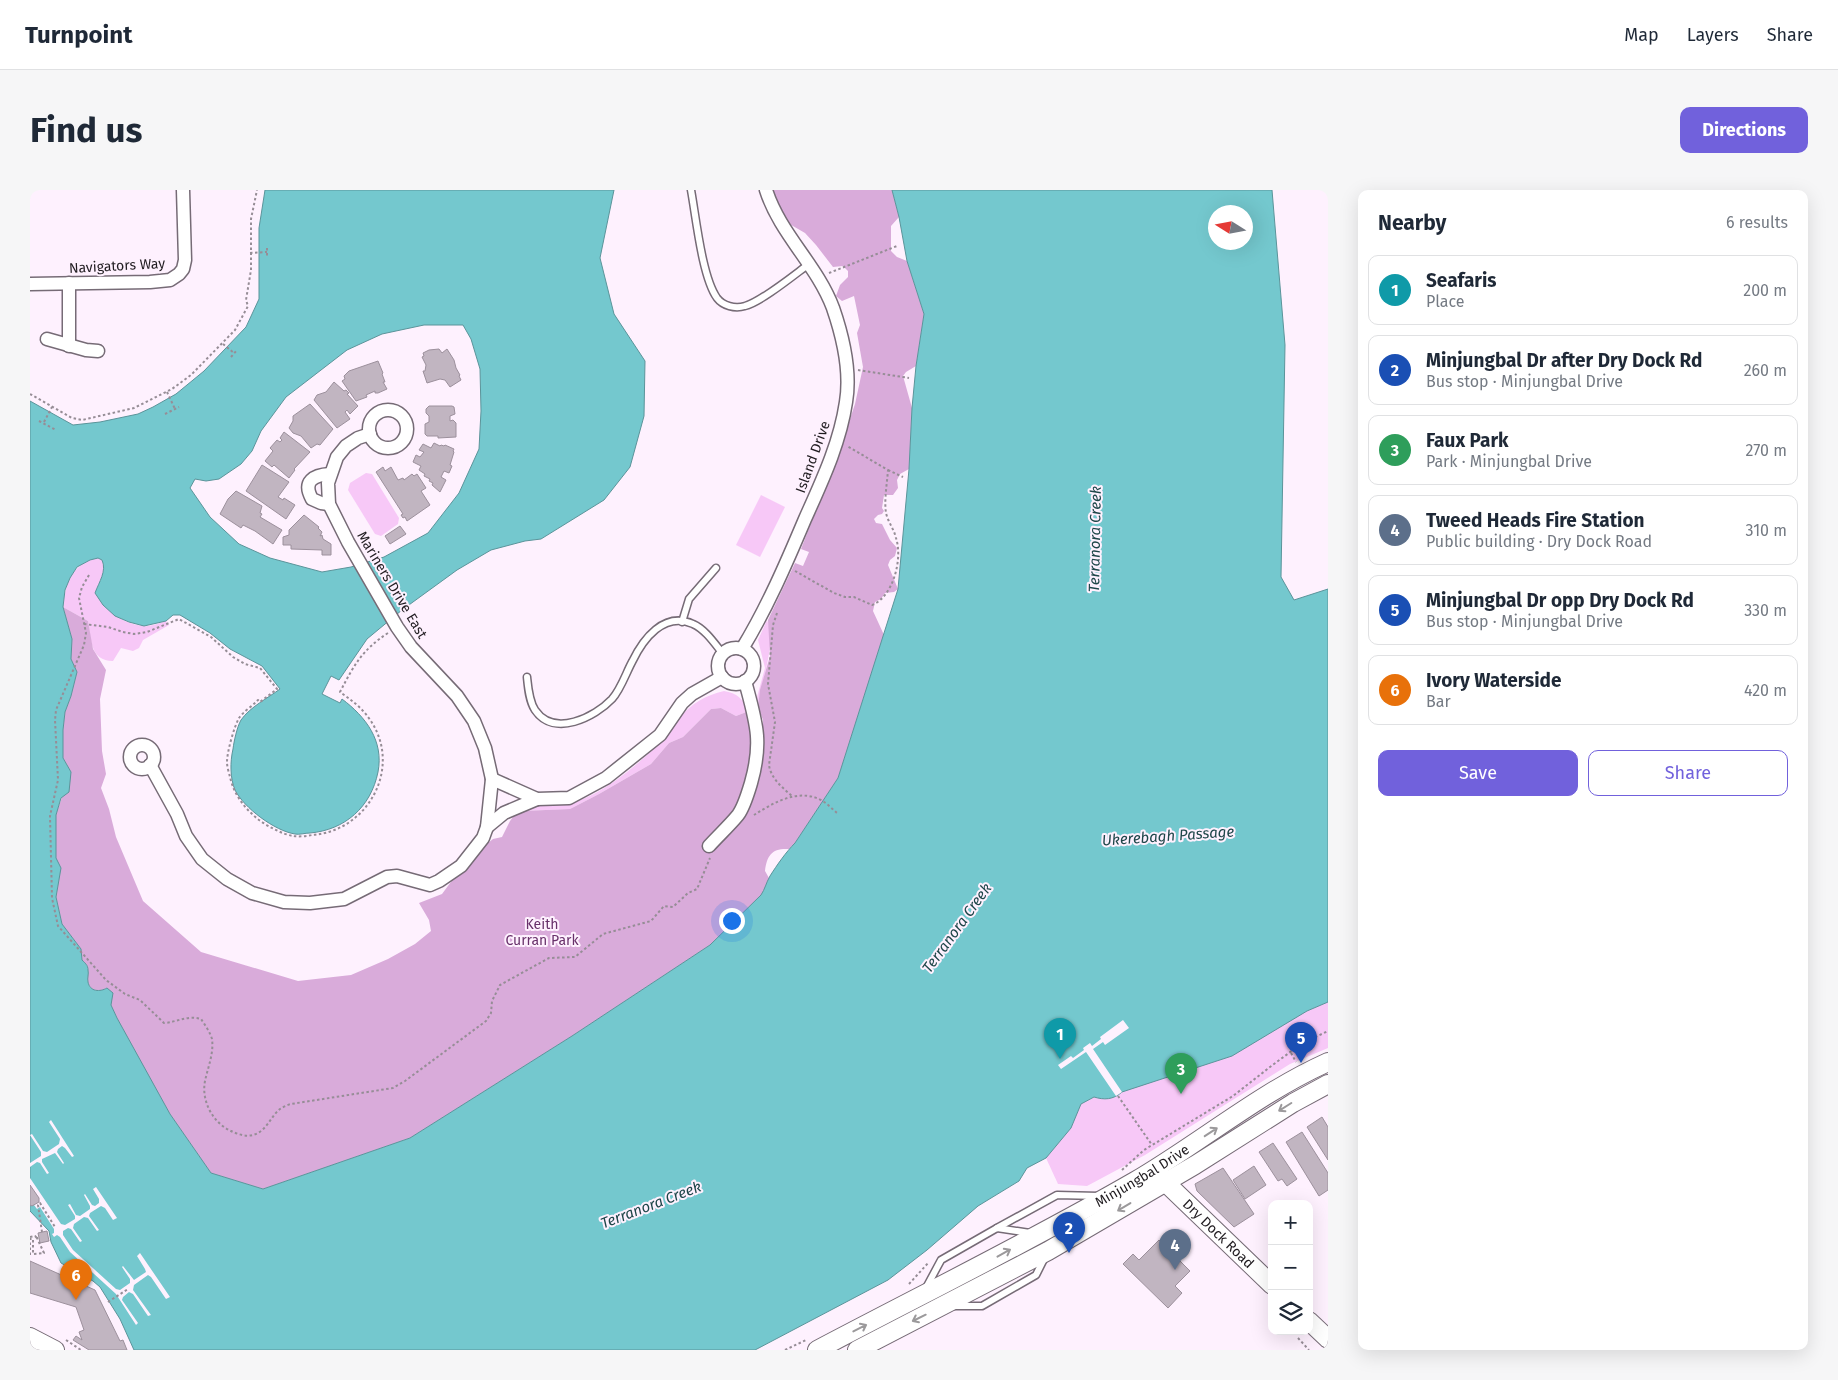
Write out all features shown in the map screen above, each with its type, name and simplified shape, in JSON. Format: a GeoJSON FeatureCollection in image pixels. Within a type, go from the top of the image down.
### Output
{"type":"FeatureCollection","features":[{"type":"Feature","properties":{"kind":"main road","name":"Minjungbal Drive"},"geometry":{"type":"LineString","coordinates":[[857,1350],[1048,1251],[1161,1175],[1290,1080],[1328,1062]]}},
{"type":"Feature","properties":{"kind":"main road","name":"Minjungbal Drive"},"geometry":{"type":"LineString","coordinates":[[816,1350],[1107,1196],[1161,1175],[1328,1084]]}},
{"type":"Feature","properties":{"kind":"main road","name":"Dry Dock Road"},"geometry":{"type":"LineString","coordinates":[[1161,1175],[1268,1281]]}},
{"type":"Feature","properties":{"kind":"main road"},"geometry":{"type":"LineString","coordinates":[[1313,1325],[1328,1340]]}},
{"type":"Feature","properties":{"kind":"main road"},"geometry":{"type":"LineString","coordinates":[[30,1337],[55,1350]]}},
{"type":"Feature","properties":{"kind":"main road"},"geometry":{"type":"LineString","coordinates":[[30,1346],[38,1350]]}},
{"type":"Feature","properties":{"kind":"street","name":"Navigators Way"},"geometry":{"type":"LineString","coordinates":[[30,284],[150,282],[174,278],[183,268],[185,260],[183,190]]}},
{"type":"Feature","properties":{"kind":"street","name":"Island Drive"},"geometry":{"type":"LineString","coordinates":[[742,649],[759,621],[819,487],[839,435],[847,400],[846,365],[840,333],[825,290],[772,207],[766,190]]}},
{"type":"Feature","properties":{"kind":"street"},"geometry":{"type":"LineString","coordinates":[[69,283],[69,346]]}},
{"type":"Feature","properties":{"kind":"street"},"geometry":{"type":"LineString","coordinates":[[47,339],[69,346],[98,351]]}},
{"type":"Feature","properties":{"kind":"street","name":"Mariners Drive East"},"geometry":{"type":"LineString","coordinates":[[370,434],[358,438],[346,446],[336,457],[328,483],[329,504],[348,542],[397,627],[411,647],[457,696],[469,713],[485,748],[492,779],[487,827]]}},
{"type":"Feature","properties":{"kind":"street"},"geometry":{"type":"LineString","coordinates":[[329,504],[321,503],[312,498],[308,490],[314,477],[320,474],[330,474]]}},
{"type":"Feature","properties":{"kind":"street"},"geometry":{"type":"LineString","coordinates":[[732,648],[742,649],[754,661],[753,672],[745,681],[740,683],[731,682],[722,677],[719,663],[723,654],[732,648]]}},
{"type":"Feature","properties":{"kind":"street"},"geometry":{"type":"LineString","coordinates":[[150,765],[186,836],[202,859],[227,879],[252,893],[284,902],[310,903],[344,899],[387,877],[397,876],[430,886],[439,882],[461,866],[482,838],[487,827],[504,813],[536,800],[569,798],[606,778],[660,735],[682,703],[692,694],[722,677]]}},
{"type":"Feature","properties":{"kind":"street"},"geometry":{"type":"LineString","coordinates":[[709,846],[739,814],[756,767],[759,744],[756,723],[745,681]]}},
{"type":"Feature","properties":{"kind":"street"},"geometry":{"type":"LineString","coordinates":[[492,779],[536,800]]}},
{"type":"Feature","properties":{"kind":"lane"},"geometry":{"type":"LineString","coordinates":[[691,190],[708,281],[718,299],[727,307],[744,307],[759,299],[809,264]]}},
{"type":"Feature","properties":{"kind":"lane"},"geometry":{"type":"LineString","coordinates":[[682,622],[689,599],[716,568]]}},
{"type":"Feature","properties":{"kind":"lane"},"geometry":{"type":"LineString","coordinates":[[527,677],[534,709],[548,721],[562,724],[576,722],[597,712],[613,698],[644,640],[661,625],[677,621],[694,624],[706,634],[723,654]]}},
{"type":"Feature","properties":{"kind":"lane"},"geometry":{"type":"LineString","coordinates":[[921,1296],[941,1260],[1057,1195],[1107,1196]]}},
{"type":"Feature","properties":{"kind":"lane"},"geometry":{"type":"LineString","coordinates":[[997,1228],[1037,1234]]}},
{"type":"Feature","properties":{"kind":"path"},"geometry":{"type":"LineString","coordinates":[[30,394],[75,420],[82,420],[129,410],[167,392],[191,376],[235,330],[248,306],[246,300],[250,285],[251,218],[257,190]]}},
{"type":"Feature","properties":{"kind":"path"},"geometry":{"type":"LineString","coordinates":[[824,274],[897,246]]}},
{"type":"Feature","properties":{"kind":"path"},"geometry":{"type":"LineString","coordinates":[[267,248],[267,257]]}},
{"type":"Feature","properties":{"kind":"path"},"geometry":{"type":"LineString","coordinates":[[250,253],[267,252]]}},
{"type":"Feature","properties":{"kind":"path"},"geometry":{"type":"LineString","coordinates":[[223,344],[234,354]]}},
{"type":"Feature","properties":{"kind":"path"},"geometry":{"type":"LineString","coordinates":[[231,357],[237,350]]}},
{"type":"Feature","properties":{"kind":"path"},"geometry":{"type":"LineString","coordinates":[[853,369],[910,378]]}},
{"type":"Feature","properties":{"kind":"path"},"geometry":{"type":"LineString","coordinates":[[167,392],[175,409]]}},
{"type":"Feature","properties":{"kind":"path"},"geometry":{"type":"LineString","coordinates":[[43,423],[52,407]]}},
{"type":"Feature","properties":{"kind":"path"},"geometry":{"type":"LineString","coordinates":[[165,414],[179,407]]}},
{"type":"Feature","properties":{"kind":"path"},"geometry":{"type":"LineString","coordinates":[[39,421],[56,430]]}},
{"type":"Feature","properties":{"kind":"path"},"geometry":{"type":"LineString","coordinates":[[843,444],[904,478]]}},
{"type":"Feature","properties":{"kind":"path"},"geometry":{"type":"LineString","coordinates":[[793,570],[834,593],[845,597],[854,597],[872,605],[881,602],[894,580],[898,548],[886,511],[888,470]]}},
{"type":"Feature","properties":{"kind":"path"},"geometry":{"type":"LineString","coordinates":[[89,575],[82,587],[79,598],[86,638],[56,710],[54,720],[58,780],[50,816],[52,898],[58,926],[106,980],[125,994],[140,1000],[164,1023],[192,1017],[201,1019],[212,1039],[211,1060],[204,1083],[207,1105],[216,1121],[240,1135],[252,1136],[265,1128],[280,1109],[291,1104],[384,1091],[405,1081],[486,1020],[491,1012],[492,1001],[500,985],[549,958],[575,956],[603,934],[651,921],[664,906],[674,908],[688,893],[697,889],[710,857],[709,846]]}},
{"type":"Feature","properties":{"kind":"path"},"geometry":{"type":"LineString","coordinates":[[84,624],[108,627],[134,634],[147,632],[179,619],[211,636],[245,664],[260,668],[277,689],[260,702],[258,700],[240,718],[227,763],[233,791],[250,813],[268,826],[294,837],[323,835],[350,824],[363,812],[374,795],[381,775],[383,750],[379,736],[370,718],[357,704],[340,692],[365,651],[397,627]]}},
{"type":"Feature","properties":{"kind":"path"},"geometry":{"type":"LineString","coordinates":[[739,814],[750,816],[777,800],[803,796],[820,800],[837,813]]}},
{"type":"Feature","properties":{"kind":"path"},"geometry":{"type":"LineString","coordinates":[[1291,1052],[1297,1064]]}},
{"type":"Feature","properties":{"kind":"path"},"geometry":{"type":"LineString","coordinates":[[1118,1096],[1152,1146]]}},
{"type":"Feature","properties":{"kind":"path"},"geometry":{"type":"LineString","coordinates":[[42,1232],[38,1205],[40,1203],[55,1226]]}},
{"type":"Feature","properties":{"kind":"path"},"geometry":{"type":"LineString","coordinates":[[30,1237],[36,1236],[38,1238],[44,1253],[33,1254],[33,1239],[30,1239],[30,1255]]}},
{"type":"Feature","properties":{"kind":"path"},"geometry":{"type":"LineString","coordinates":[[108,1302],[128,1289]]}},
{"type":"Feature","properties":{"kind":"path"},"geometry":{"type":"LineString","coordinates":[[1298,1338],[1309,1350]]}},
{"type":"Feature","properties":{"kind":"shaded area"},"geometry":{"type":"Polygon","coordinates":[[[366,473],[372,474],[399,518],[398,524],[381,536],[375,534],[348,490],[350,483],[366,473]]]}},
{"type":"Feature","properties":{"kind":"shaded area"},"geometry":{"type":"Polygon","coordinates":[[[761,495],[785,507],[760,557],[736,545],[761,495]]]}},
{"type":"Feature","properties":{"kind":"shaded area"},"geometry":{"type":"Polygon","coordinates":[[[97,558],[102,560],[104,568],[95,593],[109,610],[121,619],[143,626],[166,621],[169,625],[143,640],[139,648],[133,651],[121,648],[113,661],[105,660],[96,653],[91,642],[88,621],[63,607],[71,576],[81,565],[97,558]]]}},
{"type":"Feature","properties":{"kind":"shaded area"},"geometry":{"type":"Polygon","coordinates":[[[767,620],[770,630],[769,651],[758,707],[757,697],[765,668],[758,640],[767,620]]]}},
{"type":"Feature","properties":{"kind":"shaded area"},"geometry":{"type":"Polygon","coordinates":[[[724,691],[739,697],[749,711],[736,716],[721,708],[711,709],[683,737],[669,743],[651,764],[570,809],[522,811],[527,806],[558,805],[581,800],[606,787],[632,768],[654,748],[689,708],[705,698],[724,691]]]}},
{"type":"Feature","properties":{"kind":"shaded area"},"geometry":{"type":"Polygon","coordinates":[[[1328,1002],[1328,1048],[1290,1064],[1145,1155],[1087,1186],[1058,1184],[1046,1158],[1071,1128],[1081,1104],[1094,1097],[1105,1099],[1116,1097],[1122,1092],[1328,1002]]]}},
{"type":"Feature","properties":{"kind":"green space","name":"Keith Curran Park"},"geometry":{"type":"Polygon","coordinates":[[[771,190],[892,190],[899,217],[891,226],[891,251],[897,257],[907,261],[924,314],[916,366],[903,376],[912,408],[909,469],[900,474],[897,480],[898,488],[893,495],[884,495],[882,508],[884,511],[874,519],[876,523],[882,524],[890,540],[897,548],[895,556],[888,565],[898,589],[894,592],[885,593],[881,599],[875,602],[873,611],[884,635],[838,778],[795,843],[789,849],[774,851],[769,857],[765,871],[769,878],[761,895],[710,945],[572,1036],[410,1138],[263,1189],[211,1173],[170,1114],[143,1066],[111,1005],[107,988],[96,990],[89,985],[88,968],[82,960],[81,949],[62,924],[56,897],[58,883],[56,814],[71,772],[63,758],[63,730],[65,712],[77,672],[71,659],[72,639],[63,607],[88,621],[93,649],[106,670],[100,699],[102,751],[106,774],[101,788],[109,809],[116,837],[143,901],[201,952],[298,981],[351,975],[388,959],[415,944],[431,931],[429,920],[419,903],[442,894],[468,859],[493,839],[502,837],[519,809],[522,811],[570,809],[599,794],[651,764],[669,743],[683,737],[711,709],[721,708],[736,716],[749,711],[763,732],[763,720],[758,707],[760,690],[770,656],[768,620],[795,563],[803,566],[809,552],[801,549],[841,446],[855,404],[863,367],[857,333],[860,325],[854,296],[842,301],[836,296],[840,285],[848,277],[848,271],[843,266],[833,267],[805,233],[786,222],[771,190]]]}},
{"type":"Feature","properties":{"kind":"water"},"geometry":{"type":"Polygon","coordinates":[[[265,190],[614,190],[600,258],[614,314],[645,361],[644,416],[630,467],[604,500],[541,539],[491,550],[457,570],[402,610],[367,639],[339,680],[331,676],[322,694],[340,703],[342,699],[366,722],[376,740],[379,761],[375,785],[363,806],[345,822],[323,831],[297,834],[287,832],[270,824],[245,804],[233,785],[231,759],[241,720],[259,703],[280,689],[262,666],[230,649],[210,633],[180,615],[173,615],[166,621],[144,626],[115,616],[103,605],[95,593],[104,568],[102,560],[98,558],[77,567],[70,578],[65,590],[63,607],[72,639],[71,659],[77,672],[65,712],[63,730],[63,758],[71,772],[69,792],[61,798],[56,815],[56,858],[61,868],[56,897],[62,924],[81,949],[82,960],[87,967],[88,981],[91,988],[101,990],[107,988],[113,993],[111,1005],[117,1018],[170,1114],[211,1173],[263,1189],[410,1138],[572,1036],[710,945],[761,895],[773,872],[795,843],[838,778],[898,589],[909,469],[912,408],[924,314],[907,261],[892,190],[1272,190],[1285,345],[1281,577],[1294,600],[1328,589],[1328,1002],[1307,1011],[1232,1056],[1122,1092],[1112,1098],[1094,1097],[1081,1104],[1071,1128],[1046,1158],[1027,1168],[1019,1181],[978,1206],[927,1250],[888,1280],[755,1350],[134,1350],[120,1319],[100,1287],[61,1263],[51,1242],[49,1231],[30,1211],[30,401],[73,425],[100,422],[138,414],[176,394],[204,371],[246,327],[259,299],[259,228],[265,190]],[[424,325],[382,334],[347,350],[286,397],[261,431],[252,451],[241,464],[219,479],[206,481],[195,479],[190,488],[210,517],[239,544],[270,558],[322,572],[351,567],[384,557],[428,533],[459,493],[479,449],[481,411],[480,369],[471,339],[463,325],[424,325]]]}},
{"type":"Feature","properties":{"kind":"pier"},"geometry":{"type":"Polygon","coordinates":[[[1123,1020],[1129,1028],[1105,1045],[1103,1042],[1093,1049],[1122,1092],[1116,1096],[1086,1052],[1061,1069],[1058,1065],[1071,1056],[1073,1058],[1090,1043],[1092,1046],[1101,1039],[1100,1037],[1123,1020]]]}},
{"type":"Feature","properties":{"kind":"pier"},"geometry":{"type":"Polygon","coordinates":[[[51,1120],[74,1156],[72,1157],[62,1146],[57,1152],[63,1164],[55,1153],[42,1159],[49,1173],[47,1174],[40,1163],[37,1162],[30,1167],[30,1163],[41,1156],[41,1152],[30,1135],[32,1134],[43,1151],[47,1152],[59,1144],[60,1139],[49,1122],[51,1120]]]}},
{"type":"Feature","properties":{"kind":"pier"},"geometry":{"type":"Polygon","coordinates":[[[30,1178],[61,1224],[65,1225],[75,1219],[68,1205],[70,1204],[76,1215],[80,1216],[90,1209],[85,1194],[92,1205],[95,1206],[99,1203],[99,1199],[93,1189],[96,1187],[117,1218],[113,1220],[105,1208],[101,1206],[90,1213],[89,1216],[99,1230],[97,1231],[88,1218],[84,1217],[74,1224],[73,1228],[82,1241],[80,1242],[71,1229],[68,1228],[63,1231],[63,1235],[73,1250],[116,1289],[120,1290],[130,1283],[130,1279],[123,1266],[134,1280],[146,1272],[137,1256],[140,1253],[170,1297],[166,1299],[148,1275],[134,1285],[133,1290],[151,1315],[148,1316],[133,1294],[129,1292],[122,1300],[138,1323],[136,1325],[116,1294],[70,1252],[60,1237],[57,1235],[54,1237],[52,1234],[54,1229],[40,1207],[37,1209],[34,1205],[30,1205],[30,1178]]]}},
{"type":"Feature","properties":{"kind":"building"},"geometry":{"type":"Polygon","coordinates":[[[439,349],[442,353],[447,349],[460,375],[461,380],[450,387],[445,380],[440,379],[427,383],[423,371],[425,371],[426,365],[422,357],[424,356],[423,353],[439,349]]]}},
{"type":"Feature","properties":{"kind":"building"},"geometry":{"type":"Polygon","coordinates":[[[378,361],[383,373],[385,382],[383,382],[387,389],[378,393],[375,393],[375,391],[366,395],[367,397],[356,401],[342,381],[345,379],[344,376],[349,371],[378,361]]]}},
{"type":"Feature","properties":{"kind":"building"},"geometry":{"type":"Polygon","coordinates":[[[334,382],[349,393],[347,394],[358,406],[350,414],[347,410],[345,412],[350,419],[337,428],[314,400],[317,395],[326,392],[334,382]]]}},
{"type":"Feature","properties":{"kind":"building"},"geometry":{"type":"Polygon","coordinates":[[[310,404],[333,429],[320,445],[317,444],[311,448],[301,436],[293,433],[289,428],[293,421],[293,416],[310,404]]]}},
{"type":"Feature","properties":{"kind":"building"},"geometry":{"type":"Polygon","coordinates":[[[429,406],[454,407],[455,414],[450,416],[450,421],[453,420],[456,423],[456,437],[438,438],[438,436],[427,436],[425,434],[425,424],[429,422],[426,409],[429,406]]]}},
{"type":"Feature","properties":{"kind":"building"},"geometry":{"type":"Polygon","coordinates":[[[284,432],[310,452],[294,469],[289,478],[274,465],[272,467],[265,461],[273,451],[270,448],[277,440],[280,442],[282,440],[280,438],[284,432]]]}},
{"type":"Feature","properties":{"kind":"building"},"geometry":{"type":"Polygon","coordinates":[[[434,443],[454,449],[450,465],[452,466],[449,473],[444,471],[441,477],[446,480],[440,492],[432,485],[433,483],[429,481],[430,479],[419,470],[421,466],[413,462],[416,455],[420,457],[424,452],[419,450],[423,444],[431,448],[434,443]]]}},
{"type":"Feature","properties":{"kind":"building"},"geometry":{"type":"Polygon","coordinates":[[[262,465],[289,482],[278,497],[283,500],[284,498],[295,505],[286,519],[246,491],[262,465]]]}},
{"type":"Feature","properties":{"kind":"building"},"geometry":{"type":"Polygon","coordinates":[[[383,467],[385,471],[391,467],[398,480],[403,478],[404,480],[412,474],[414,476],[417,474],[426,488],[421,491],[430,505],[407,521],[405,517],[403,518],[401,515],[403,514],[376,472],[383,467]]]}},
{"type":"Feature","properties":{"kind":"building"},"geometry":{"type":"Polygon","coordinates":[[[236,491],[262,506],[260,517],[282,530],[273,544],[255,531],[243,525],[241,528],[220,514],[228,499],[236,491]]]}},
{"type":"Feature","properties":{"kind":"building"},"geometry":{"type":"Polygon","coordinates":[[[304,515],[319,527],[322,532],[320,536],[322,535],[323,539],[331,544],[331,555],[322,555],[322,550],[291,549],[291,545],[283,545],[283,537],[289,535],[289,530],[304,515]]]}},
{"type":"Feature","properties":{"kind":"building"},"geometry":{"type":"Polygon","coordinates":[[[400,526],[406,534],[390,544],[385,536],[400,526]]]}},
{"type":"Feature","properties":{"kind":"building"},"geometry":{"type":"Polygon","coordinates":[[[1322,1117],[1328,1127],[1328,1160],[1307,1127],[1322,1117]]]}},
{"type":"Feature","properties":{"kind":"building"},"geometry":{"type":"Polygon","coordinates":[[[1302,1132],[1328,1173],[1328,1190],[1319,1196],[1286,1142],[1302,1132]]]}},
{"type":"Feature","properties":{"kind":"building"},"geometry":{"type":"Polygon","coordinates":[[[1273,1143],[1297,1179],[1287,1186],[1282,1179],[1278,1181],[1259,1152],[1273,1143]]]}},
{"type":"Feature","properties":{"kind":"building"},"geometry":{"type":"Polygon","coordinates":[[[1254,1166],[1266,1185],[1245,1199],[1233,1180],[1254,1166]]]}},
{"type":"Feature","properties":{"kind":"building"},"geometry":{"type":"Polygon","coordinates":[[[1223,1168],[1254,1214],[1234,1227],[1197,1191],[1195,1184],[1223,1168]]]}},
{"type":"Feature","properties":{"kind":"building"},"geometry":{"type":"Polygon","coordinates":[[[30,1185],[39,1198],[39,1202],[32,1206],[30,1205],[30,1185]]]}},
{"type":"Feature","properties":{"kind":"building"},"geometry":{"type":"Polygon","coordinates":[[[47,1231],[49,1241],[40,1243],[38,1233],[47,1231]]]}},
{"type":"Feature","properties":{"kind":"building"},"geometry":{"type":"Polygon","coordinates":[[[1159,1240],[1190,1271],[1175,1286],[1182,1293],[1168,1308],[1123,1264],[1133,1254],[1139,1260],[1159,1240]]]}},
{"type":"Feature","properties":{"kind":"building"},"geometry":{"type":"Polygon","coordinates":[[[30,1261],[95,1290],[120,1341],[123,1340],[127,1350],[89,1350],[73,1340],[76,1336],[82,1340],[79,1332],[84,1330],[76,1307],[30,1293],[30,1261]]]}},
{"type":"Feature","properties":{"kind":"place","name":"Seafaris"},"geometry":{"type":"Point","coordinates":[1060,1059]}},
{"type":"Feature","properties":{"kind":"place","name":"Minjungbal Dr opp Dry Dock Rd"},"geometry":{"type":"Point","coordinates":[1301,1063]}},
{"type":"Feature","properties":{"kind":"place","name":"Faux Park"},"geometry":{"type":"Point","coordinates":[1181,1094]}},
{"type":"Feature","properties":{"kind":"place","name":"Minjungbal Dr after Dry Dock Rd"},"geometry":{"type":"Point","coordinates":[1069,1253]}},
{"type":"Feature","properties":{"kind":"place","name":"Tweed Heads Fire Station"},"geometry":{"type":"Point","coordinates":[1175,1270]}},
{"type":"Feature","properties":{"kind":"place","name":"Ivory Waterside"},"geometry":{"type":"Point","coordinates":[76,1300]}},
{"type":"Feature","properties":{"kind":"water label","name":"Terranora Creek"},"geometry":{"type":"Point","coordinates":[1095,539]}},
{"type":"Feature","properties":{"kind":"water label","name":"Ukerebagh Passage"},"geometry":{"type":"Point","coordinates":[1168,836]}},
{"type":"Feature","properties":{"kind":"water label","name":"Terranora Creek"},"geometry":{"type":"Point","coordinates":[957,928]}},
{"type":"Feature","properties":{"kind":"water label","name":"Terranora Creek"},"geometry":{"type":"Point","coordinates":[651,1205]}}]}
